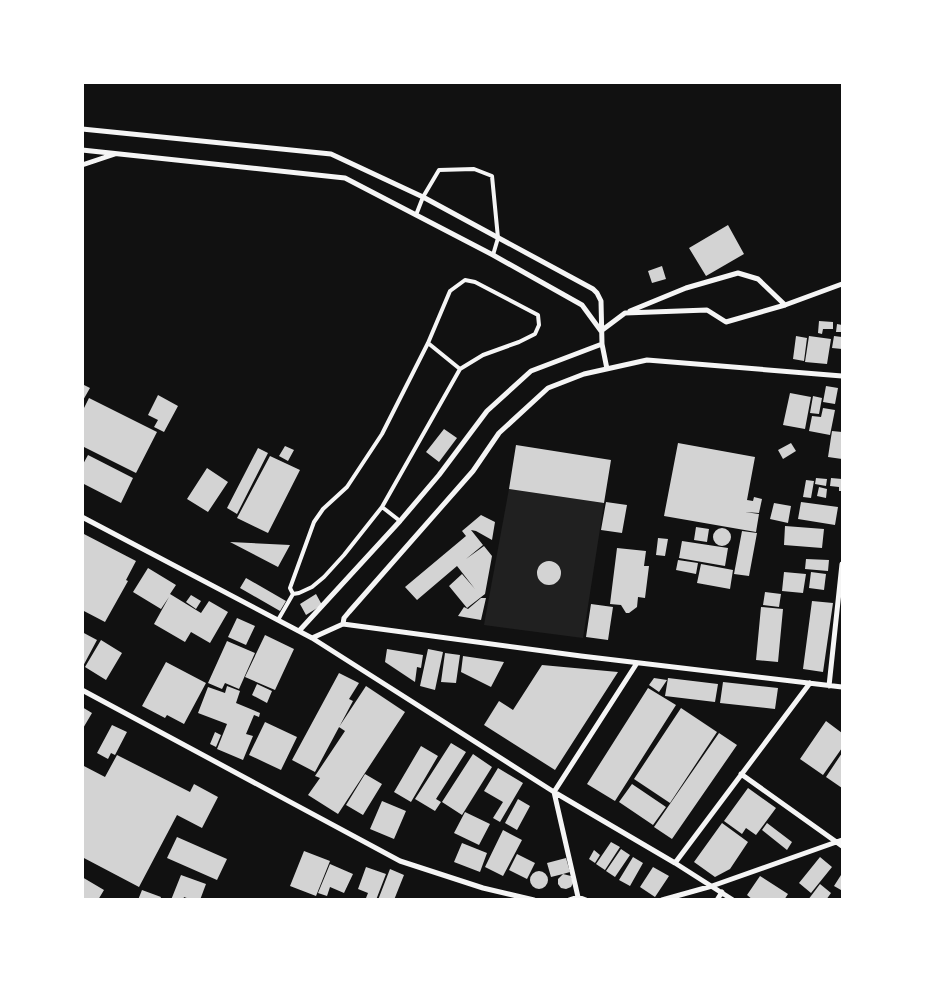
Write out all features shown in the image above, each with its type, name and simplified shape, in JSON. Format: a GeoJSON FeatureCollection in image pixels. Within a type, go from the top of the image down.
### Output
{"type":"FeatureCollection","features":[{"type":"Feature","properties":{"kind":"street"},"geometry":{"type":"LineString","coordinates":[[82,129],[331,154],[423,197],[593,289],[601,301],[602,344],[607,369]]}},
{"type":"Feature","properties":{"kind":"street"},"geometry":{"type":"LineString","coordinates":[[82,150],[345,178],[582,305],[601,331]]}},
{"type":"Feature","properties":{"kind":"street"},"geometry":{"type":"LineString","coordinates":[[82,165],[119,153]]}},
{"type":"Feature","properties":{"kind":"street"},"geometry":{"type":"LineString","coordinates":[[601,331],[625,313],[686,288],[738,273],[758,279],[785,305]]}},
{"type":"Feature","properties":{"kind":"street"},"geometry":{"type":"LineString","coordinates":[[625,313],[707,310],[726,322],[785,305],[842,284]]}},
{"type":"Feature","properties":{"kind":"street"},"geometry":{"type":"LineString","coordinates":[[299,631],[400,521],[439,475],[487,410],[531,371],[602,344]]}},
{"type":"Feature","properties":{"kind":"street"},"geometry":{"type":"LineString","coordinates":[[343,624],[344,618],[349,612],[473,471],[499,433],[548,388],[584,374],[647,360],[842,376]]}},
{"type":"Feature","properties":{"kind":"street"},"geometry":{"type":"LineString","coordinates":[[82,517],[312,638],[554,792],[733,900]]}},
{"type":"Feature","properties":{"kind":"street"},"geometry":{"type":"LineString","coordinates":[[829,686],[842,564]]}},
{"type":"Feature","properties":{"kind":"street"},"geometry":{"type":"LineString","coordinates":[[312,638],[343,624],[637,663],[842,687]]}},
{"type":"Feature","properties":{"kind":"street"},"geometry":{"type":"LineString","coordinates":[[578,896],[554,792],[637,663]]}},
{"type":"Feature","properties":{"kind":"street"},"geometry":{"type":"LineString","coordinates":[[674,863],[810,683]]}},
{"type":"Feature","properties":{"kind":"street"},"geometry":{"type":"LineString","coordinates":[[82,690],[400,861],[483,888],[534,900]]}},
{"type":"Feature","properties":{"kind":"street"},"geometry":{"type":"LineString","coordinates":[[741,774],[840,841],[842,846]]}},
{"type":"Feature","properties":{"kind":"street"},"geometry":{"type":"LineString","coordinates":[[662,900],[712,886],[840,841]]}},
{"type":"Feature","properties":{"kind":"street"},"geometry":{"type":"LineString","coordinates":[[717,900],[722,892]]}},
{"type":"Feature","properties":{"kind":"street"},"geometry":{"type":"LineString","coordinates":[[569,900],[578,896]]}},
{"type":"Feature","properties":{"kind":"street"},"geometry":{"type":"LineString","coordinates":[[578,896],[586,900]]}},
{"type":"Feature","properties":{"kind":"lane"},"geometry":{"type":"LineString","coordinates":[[416,215],[423,197],[439,170],[474,169],[492,176],[498,238],[493,256]]}},
{"type":"Feature","properties":{"kind":"lane"},"geometry":{"type":"LineString","coordinates":[[465,280],[475,282],[538,315],[539,326],[535,334],[483,355],[460,369],[382,508],[324,577],[312,587],[293,594],[290,588],[314,522],[323,509],[347,487],[382,434],[428,342],[450,291],[465,280]]}},
{"type":"Feature","properties":{"kind":"lane"},"geometry":{"type":"LineString","coordinates":[[428,342],[460,369]]}},
{"type":"Feature","properties":{"kind":"lane"},"geometry":{"type":"LineString","coordinates":[[382,508],[400,521]]}},
{"type":"Feature","properties":{"kind":"lane"},"geometry":{"type":"LineString","coordinates":[[278,620],[293,594]]}},
{"type":"Feature","properties":{"kind":"shaded area"},"geometry":{"type":"Polygon","coordinates":[[[509,489],[604,503],[583,638],[484,625],[509,489]]]}},
{"type":"Feature","properties":{"kind":"building"},"geometry":{"type":"Polygon","coordinates":[[[728,225],[744,254],[706,276],[689,248],[728,225]]]}},
{"type":"Feature","properties":{"kind":"building"},"geometry":{"type":"Polygon","coordinates":[[[662,266],[666,279],[652,283],[648,271],[662,266]]]}},
{"type":"Feature","properties":{"kind":"building"},"geometry":{"type":"Polygon","coordinates":[[[819,321],[833,322],[833,329],[823,329],[822,334],[818,333],[819,321]]]}},
{"type":"Feature","properties":{"kind":"building"},"geometry":{"type":"Polygon","coordinates":[[[837,324],[842,325],[842,332],[836,332],[837,324]]]}},
{"type":"Feature","properties":{"kind":"building"},"geometry":{"type":"Polygon","coordinates":[[[796,336],[807,338],[804,361],[793,359],[796,336]]]}},
{"type":"Feature","properties":{"kind":"building"},"geometry":{"type":"Polygon","coordinates":[[[809,336],[831,339],[827,364],[805,362],[809,336]]]}},
{"type":"Feature","properties":{"kind":"building"},"geometry":{"type":"Polygon","coordinates":[[[834,336],[842,337],[842,349],[832,348],[834,336]]]}},
{"type":"Feature","properties":{"kind":"building"},"geometry":{"type":"Polygon","coordinates":[[[82,384],[90,388],[82,402],[82,384]]]}},
{"type":"Feature","properties":{"kind":"building"},"geometry":{"type":"Polygon","coordinates":[[[826,386],[838,388],[835,404],[823,402],[826,386]]]}},
{"type":"Feature","properties":{"kind":"building"},"geometry":{"type":"Polygon","coordinates":[[[790,393],[811,397],[805,429],[783,425],[790,393]]]}},
{"type":"Feature","properties":{"kind":"building"},"geometry":{"type":"Polygon","coordinates":[[[158,395],[178,406],[164,432],[154,427],[158,420],[148,415],[158,395]]]}},
{"type":"Feature","properties":{"kind":"building"},"geometry":{"type":"Polygon","coordinates":[[[813,396],[822,398],[819,414],[810,413],[813,396]]]}},
{"type":"Feature","properties":{"kind":"building"},"geometry":{"type":"Polygon","coordinates":[[[89,398],[157,432],[136,473],[82,446],[82,412],[89,398]]]}},
{"type":"Feature","properties":{"kind":"building"},"geometry":{"type":"Polygon","coordinates":[[[823,408],[835,410],[830,435],[809,431],[812,416],[821,417],[823,408]]]}},
{"type":"Feature","properties":{"kind":"building"},"geometry":{"type":"Polygon","coordinates":[[[444,429],[457,438],[439,462],[426,452],[444,429]]]}},
{"type":"Feature","properties":{"kind":"building"},"geometry":{"type":"Polygon","coordinates":[[[832,431],[842,432],[842,459],[828,457],[832,431]]]}},
{"type":"Feature","properties":{"kind":"building"},"geometry":{"type":"Polygon","coordinates":[[[678,443],[755,457],[747,500],[753,501],[754,497],[762,499],[759,513],[745,512],[759,514],[756,532],[664,516],[678,443]]]}},
{"type":"Feature","properties":{"kind":"building"},"geometry":{"type":"Polygon","coordinates":[[[791,443],[796,451],[783,459],[778,450],[791,443]]]}},
{"type":"Feature","properties":{"kind":"building"},"geometry":{"type":"Polygon","coordinates":[[[516,445],[611,460],[604,503],[509,489],[516,445]]]}},
{"type":"Feature","properties":{"kind":"building"},"geometry":{"type":"Polygon","coordinates":[[[285,446],[294,450],[288,461],[279,456],[285,446]]]}},
{"type":"Feature","properties":{"kind":"building"},"geometry":{"type":"Polygon","coordinates":[[[258,448],[268,453],[237,514],[227,508],[258,448]]]}},
{"type":"Feature","properties":{"kind":"building"},"geometry":{"type":"Polygon","coordinates":[[[88,455],[133,478],[121,503],[82,483],[82,466],[88,455]]]}},
{"type":"Feature","properties":{"kind":"building"},"geometry":{"type":"Polygon","coordinates":[[[270,456],[300,470],[268,533],[237,518],[270,456]]]}},
{"type":"Feature","properties":{"kind":"building"},"geometry":{"type":"Polygon","coordinates":[[[207,468],[228,482],[208,512],[187,499],[207,468]]]}},
{"type":"Feature","properties":{"kind":"building"},"geometry":{"type":"Polygon","coordinates":[[[816,478],[827,479],[826,486],[815,484],[816,478]]]}},
{"type":"Feature","properties":{"kind":"building"},"geometry":{"type":"Polygon","coordinates":[[[831,478],[842,479],[842,491],[839,491],[839,487],[830,486],[831,478]]]}},
{"type":"Feature","properties":{"kind":"building"},"geometry":{"type":"Polygon","coordinates":[[[806,480],[814,481],[811,498],[803,497],[806,480]]]}},
{"type":"Feature","properties":{"kind":"building"},"geometry":{"type":"Polygon","coordinates":[[[819,487],[827,489],[826,498],[817,496],[819,487]]]}},
{"type":"Feature","properties":{"kind":"building"},"geometry":{"type":"Polygon","coordinates":[[[606,502],[627,505],[622,533],[601,530],[606,502]]]}},
{"type":"Feature","properties":{"kind":"building"},"geometry":{"type":"Polygon","coordinates":[[[801,502],[838,507],[835,525],[798,519],[801,502]]]}},
{"type":"Feature","properties":{"kind":"building"},"geometry":{"type":"Polygon","coordinates":[[[774,503],[791,506],[788,523],[770,519],[774,503]]]}},
{"type":"Feature","properties":{"kind":"building"},"geometry":{"type":"Polygon","coordinates":[[[481,515],[495,522],[492,540],[471,530],[483,545],[466,559],[484,546],[492,556],[485,594],[467,608],[449,586],[462,574],[475,589],[457,566],[417,600],[405,587],[466,536],[462,531],[481,515]]]}},
{"type":"Feature","properties":{"kind":"building"},"geometry":{"type":"Polygon","coordinates":[[[785,526],[824,529],[822,548],[784,545],[785,526]]]}},
{"type":"Feature","properties":{"kind":"building"},"geometry":{"type":"Polygon","coordinates":[[[696,527],[709,529],[707,542],[694,540],[696,527]]]}},
{"type":"Feature","properties":{"kind":"building"},"geometry":{"type":"Polygon","coordinates":[[[722,528],[730,533],[731,537],[726,545],[722,546],[714,541],[713,537],[718,529],[722,528]]]}},
{"type":"Feature","properties":{"kind":"building"},"geometry":{"type":"Polygon","coordinates":[[[742,531],[757,533],[749,576],[734,574],[742,531]]]}},
{"type":"Feature","properties":{"kind":"building"},"geometry":{"type":"Polygon","coordinates":[[[82,533],[136,561],[126,580],[128,581],[105,622],[82,610],[82,533]]]}},
{"type":"Feature","properties":{"kind":"building"},"geometry":{"type":"Polygon","coordinates":[[[658,538],[668,539],[665,556],[656,555],[658,538]]]}},
{"type":"Feature","properties":{"kind":"building"},"geometry":{"type":"Polygon","coordinates":[[[682,541],[728,548],[725,566],[679,558],[682,541]]]}},
{"type":"Feature","properties":{"kind":"building"},"geometry":{"type":"Polygon","coordinates":[[[230,542],[290,545],[278,567],[230,542]]]}},
{"type":"Feature","properties":{"kind":"building"},"geometry":{"type":"Polygon","coordinates":[[[617,548],[646,551],[644,566],[649,566],[645,598],[638,597],[637,607],[629,613],[626,613],[621,605],[610,604],[617,548]]]}},
{"type":"Feature","properties":{"kind":"building"},"geometry":{"type":"Polygon","coordinates":[[[806,559],[829,560],[828,571],[805,569],[806,559]]]}},
{"type":"Feature","properties":{"kind":"building"},"geometry":{"type":"Polygon","coordinates":[[[678,560],[698,563],[696,574],[676,570],[678,560]]]}},
{"type":"Feature","properties":{"kind":"building"},"geometry":{"type":"Polygon","coordinates":[[[549,561],[554,562],[560,568],[560,578],[554,584],[549,585],[544,584],[538,578],[537,573],[538,568],[544,562],[549,561]]]}},
{"type":"Feature","properties":{"kind":"building"},"geometry":{"type":"Polygon","coordinates":[[[701,564],[733,570],[730,589],[697,583],[701,564]]]}},
{"type":"Feature","properties":{"kind":"building"},"geometry":{"type":"Polygon","coordinates":[[[148,568],[176,585],[170,594],[201,613],[209,601],[228,612],[210,643],[191,632],[185,642],[154,624],[169,597],[161,609],[133,592],[148,568]]]}},
{"type":"Feature","properties":{"kind":"building"},"geometry":{"type":"Polygon","coordinates":[[[784,572],[806,574],[803,593],[782,591],[784,572]]]}},
{"type":"Feature","properties":{"kind":"building"},"geometry":{"type":"Polygon","coordinates":[[[811,572],[826,574],[824,590],[809,588],[811,572]]]}},
{"type":"Feature","properties":{"kind":"building"},"geometry":{"type":"Polygon","coordinates":[[[246,578],[286,601],[280,611],[240,588],[246,578]]]}},
{"type":"Feature","properties":{"kind":"building"},"geometry":{"type":"Polygon","coordinates":[[[765,592],[781,594],[779,607],[763,605],[765,592]]]}},
{"type":"Feature","properties":{"kind":"building"},"geometry":{"type":"Polygon","coordinates":[[[316,594],[322,605],[306,615],[300,604],[316,594]]]}},
{"type":"Feature","properties":{"kind":"building"},"geometry":{"type":"Polygon","coordinates":[[[191,595],[201,601],[196,609],[186,602],[191,595]]]}},
{"type":"Feature","properties":{"kind":"building"},"geometry":{"type":"Polygon","coordinates":[[[481,598],[486,598],[481,620],[458,616],[464,607],[468,609],[481,598]]]}},
{"type":"Feature","properties":{"kind":"building"},"geometry":{"type":"Polygon","coordinates":[[[812,601],[833,603],[823,672],[803,669],[812,601]]]}},
{"type":"Feature","properties":{"kind":"building"},"geometry":{"type":"Polygon","coordinates":[[[591,604],[613,607],[608,640],[586,637],[591,604]]]}},
{"type":"Feature","properties":{"kind":"building"},"geometry":{"type":"Polygon","coordinates":[[[761,607],[783,609],[778,662],[756,660],[761,607]]]}},
{"type":"Feature","properties":{"kind":"building"},"geometry":{"type":"Polygon","coordinates":[[[237,618],[255,626],[246,645],[228,637],[237,618]]]}},
{"type":"Feature","properties":{"kind":"building"},"geometry":{"type":"Polygon","coordinates":[[[82,632],[97,640],[82,668],[82,632]]]}},
{"type":"Feature","properties":{"kind":"building"},"geometry":{"type":"Polygon","coordinates":[[[265,635],[294,649],[275,690],[245,677],[265,635]]]}},
{"type":"Feature","properties":{"kind":"building"},"geometry":{"type":"Polygon","coordinates":[[[101,640],[122,653],[106,680],[85,667],[101,640]]]}},
{"type":"Feature","properties":{"kind":"building"},"geometry":{"type":"Polygon","coordinates":[[[227,641],[255,653],[239,689],[225,683],[222,689],[208,683],[227,641]]]}},
{"type":"Feature","properties":{"kind":"building"},"geometry":{"type":"Polygon","coordinates":[[[387,649],[423,655],[421,668],[417,667],[415,682],[385,662],[387,649]]]}},
{"type":"Feature","properties":{"kind":"building"},"geometry":{"type":"Polygon","coordinates":[[[428,649],[443,652],[435,690],[420,686],[428,649]]]}},
{"type":"Feature","properties":{"kind":"building"},"geometry":{"type":"Polygon","coordinates":[[[445,653],[460,655],[456,683],[441,682],[445,653]]]}},
{"type":"Feature","properties":{"kind":"building"},"geometry":{"type":"Polygon","coordinates":[[[463,656],[504,662],[491,687],[461,672],[463,656]]]}},
{"type":"Feature","properties":{"kind":"building"},"geometry":{"type":"Polygon","coordinates":[[[166,662],[206,683],[184,724],[167,715],[165,718],[142,706],[166,662]]]}},
{"type":"Feature","properties":{"kind":"building"},"geometry":{"type":"Polygon","coordinates":[[[542,665],[618,672],[555,770],[484,725],[499,701],[513,710],[542,665]]]}},
{"type":"Feature","properties":{"kind":"building"},"geometry":{"type":"Polygon","coordinates":[[[339,673],[359,683],[349,699],[353,701],[315,772],[292,760],[339,673]]]}},
{"type":"Feature","properties":{"kind":"building"},"geometry":{"type":"Polygon","coordinates":[[[654,678],[667,680],[659,692],[649,685],[654,678]]]}},
{"type":"Feature","properties":{"kind":"building"},"geometry":{"type":"Polygon","coordinates":[[[668,678],[718,684],[715,702],[665,696],[668,678]]]}},
{"type":"Feature","properties":{"kind":"building"},"geometry":{"type":"Polygon","coordinates":[[[723,682],[778,688],[775,709],[720,703],[723,682]]]}},
{"type":"Feature","properties":{"kind":"building"},"geometry":{"type":"Polygon","coordinates":[[[257,684],[272,691],[267,703],[252,695],[257,684]]]}},
{"type":"Feature","properties":{"kind":"building"},"geometry":{"type":"Polygon","coordinates":[[[227,686],[240,691],[236,703],[260,713],[259,717],[254,715],[246,734],[253,736],[243,760],[217,749],[227,724],[198,713],[208,687],[225,693],[227,686]]]}},
{"type":"Feature","properties":{"kind":"building"},"geometry":{"type":"Polygon","coordinates":[[[366,686],[405,712],[338,814],[308,795],[320,778],[315,776],[345,731],[339,727],[366,686]]]}},
{"type":"Feature","properties":{"kind":"building"},"geometry":{"type":"Polygon","coordinates":[[[648,688],[676,705],[615,801],[587,784],[648,688]]]}},
{"type":"Feature","properties":{"kind":"building"},"geometry":{"type":"Polygon","coordinates":[[[82,707],[92,713],[82,730],[82,707]]]}},
{"type":"Feature","properties":{"kind":"building"},"geometry":{"type":"Polygon","coordinates":[[[681,708],[717,732],[670,803],[634,779],[681,708]]]}},
{"type":"Feature","properties":{"kind":"building"},"geometry":{"type":"Polygon","coordinates":[[[826,721],[842,733],[842,748],[823,775],[800,759],[826,721]]]}},
{"type":"Feature","properties":{"kind":"building"},"geometry":{"type":"Polygon","coordinates":[[[265,722],[297,737],[281,770],[249,755],[265,722]]]}},
{"type":"Feature","properties":{"kind":"building"},"geometry":{"type":"Polygon","coordinates":[[[112,725],[127,732],[115,755],[111,753],[108,759],[97,753],[112,725]]]}},
{"type":"Feature","properties":{"kind":"building"},"geometry":{"type":"Polygon","coordinates":[[[215,732],[221,735],[216,747],[210,744],[215,732]]]}},
{"type":"Feature","properties":{"kind":"building"},"geometry":{"type":"Polygon","coordinates":[[[719,733],[737,745],[672,839],[654,827],[719,733]]]}},
{"type":"Feature","properties":{"kind":"building"},"geometry":{"type":"Polygon","coordinates":[[[451,743],[466,752],[436,799],[441,802],[435,811],[415,799],[451,743]]]}},
{"type":"Feature","properties":{"kind":"building"},"geometry":{"type":"Polygon","coordinates":[[[421,746],[438,756],[411,802],[394,792],[421,746]]]}},
{"type":"Feature","properties":{"kind":"building"},"geometry":{"type":"Polygon","coordinates":[[[842,753],[842,788],[826,777],[842,753]]]}},
{"type":"Feature","properties":{"kind":"building"},"geometry":{"type":"Polygon","coordinates":[[[473,754],[492,767],[462,815],[442,802],[473,754]]]}},
{"type":"Feature","properties":{"kind":"building"},"geometry":{"type":"Polygon","coordinates":[[[117,755],[190,792],[194,784],[218,797],[202,828],[177,815],[139,887],[82,857],[82,765],[105,777],[117,755]]]}},
{"type":"Feature","properties":{"kind":"building"},"geometry":{"type":"Polygon","coordinates":[[[498,768],[523,783],[500,822],[493,818],[503,802],[484,791],[498,768]]]}},
{"type":"Feature","properties":{"kind":"building"},"geometry":{"type":"Polygon","coordinates":[[[365,774],[382,784],[363,815],[346,805],[365,774]]]}},
{"type":"Feature","properties":{"kind":"building"},"geometry":{"type":"Polygon","coordinates":[[[632,784],[666,807],[653,825],[619,802],[632,784]]]}},
{"type":"Feature","properties":{"kind":"building"},"geometry":{"type":"Polygon","coordinates":[[[748,788],[776,808],[756,835],[746,828],[742,834],[724,821],[748,788]]]}},
{"type":"Feature","properties":{"kind":"building"},"geometry":{"type":"Polygon","coordinates":[[[518,799],[530,806],[517,830],[505,823],[518,799]]]}},
{"type":"Feature","properties":{"kind":"building"},"geometry":{"type":"Polygon","coordinates":[[[382,801],[406,811],[394,839],[370,829],[382,801]]]}},
{"type":"Feature","properties":{"kind":"building"},"geometry":{"type":"Polygon","coordinates":[[[465,812],[490,824],[479,845],[454,833],[465,812]]]}},
{"type":"Feature","properties":{"kind":"building"},"geometry":{"type":"Polygon","coordinates":[[[722,823],[748,842],[730,869],[715,877],[694,862],[722,823]]]}},
{"type":"Feature","properties":{"kind":"building"},"geometry":{"type":"Polygon","coordinates":[[[767,823],[792,842],[787,850],[762,830],[767,823]]]}},
{"type":"Feature","properties":{"kind":"building"},"geometry":{"type":"Polygon","coordinates":[[[503,830],[522,840],[503,876],[485,867],[503,830]]]}},
{"type":"Feature","properties":{"kind":"building"},"geometry":{"type":"Polygon","coordinates":[[[177,837],[227,859],[217,880],[167,858],[177,837]]]}},
{"type":"Feature","properties":{"kind":"building"},"geometry":{"type":"Polygon","coordinates":[[[611,842],[620,847],[605,870],[596,864],[611,842]]]}},
{"type":"Feature","properties":{"kind":"building"},"geometry":{"type":"Polygon","coordinates":[[[462,843],[487,853],[480,872],[454,862],[462,843]]]}},
{"type":"Feature","properties":{"kind":"building"},"geometry":{"type":"Polygon","coordinates":[[[621,849],[630,855],[615,877],[606,871],[621,849]]]}},
{"type":"Feature","properties":{"kind":"building"},"geometry":{"type":"Polygon","coordinates":[[[594,850],[600,855],[595,863],[589,859],[594,850]]]}},
{"type":"Feature","properties":{"kind":"building"},"geometry":{"type":"Polygon","coordinates":[[[304,851],[330,861],[316,896],[290,886],[304,851]]]}},
{"type":"Feature","properties":{"kind":"building"},"geometry":{"type":"Polygon","coordinates":[[[517,854],[535,863],[527,879],[509,870],[517,854]]]}},
{"type":"Feature","properties":{"kind":"building"},"geometry":{"type":"Polygon","coordinates":[[[633,857],[643,863],[630,886],[619,880],[633,857]]]}},
{"type":"Feature","properties":{"kind":"building"},"geometry":{"type":"Polygon","coordinates":[[[820,857],[832,867],[811,893],[799,883],[820,857]]]}},
{"type":"Feature","properties":{"kind":"building"},"geometry":{"type":"Polygon","coordinates":[[[566,858],[570,872],[551,877],[547,863],[566,858]]]}},
{"type":"Feature","properties":{"kind":"building"},"geometry":{"type":"Polygon","coordinates":[[[330,864],[353,874],[344,893],[330,887],[327,896],[318,893],[330,864]]]}},
{"type":"Feature","properties":{"kind":"building"},"geometry":{"type":"Polygon","coordinates":[[[366,867],[386,874],[376,900],[366,898],[368,893],[358,889],[366,867]]]}},
{"type":"Feature","properties":{"kind":"building"},"geometry":{"type":"Polygon","coordinates":[[[653,867],[669,876],[655,897],[640,887],[653,867]]]}},
{"type":"Feature","properties":{"kind":"building"},"geometry":{"type":"Polygon","coordinates":[[[390,869],[404,875],[394,900],[378,900],[390,869]]]}},
{"type":"Feature","properties":{"kind":"building"},"geometry":{"type":"Polygon","coordinates":[[[535,871],[543,871],[548,876],[546,887],[535,889],[530,884],[530,876],[535,871]]]}},
{"type":"Feature","properties":{"kind":"building"},"geometry":{"type":"Polygon","coordinates":[[[563,874],[571,876],[573,883],[571,887],[566,889],[561,888],[558,884],[558,879],[563,874]]]}},
{"type":"Feature","properties":{"kind":"building"},"geometry":{"type":"Polygon","coordinates":[[[181,875],[206,884],[200,900],[184,897],[183,900],[171,900],[181,875]]]}},
{"type":"Feature","properties":{"kind":"building"},"geometry":{"type":"Polygon","coordinates":[[[760,876],[788,894],[784,900],[753,900],[747,895],[760,876]]]}},
{"type":"Feature","properties":{"kind":"building"},"geometry":{"type":"Polygon","coordinates":[[[842,876],[841,890],[834,886],[842,876]]]}},
{"type":"Feature","properties":{"kind":"building"},"geometry":{"type":"Polygon","coordinates":[[[82,877],[104,890],[98,900],[82,900],[82,877]]]}},
{"type":"Feature","properties":{"kind":"building"},"geometry":{"type":"Polygon","coordinates":[[[820,884],[831,893],[826,900],[808,900],[820,884]]]}},
{"type":"Feature","properties":{"kind":"building"},"geometry":{"type":"Polygon","coordinates":[[[142,890],[161,897],[160,900],[138,900],[142,890]]]}}]}
